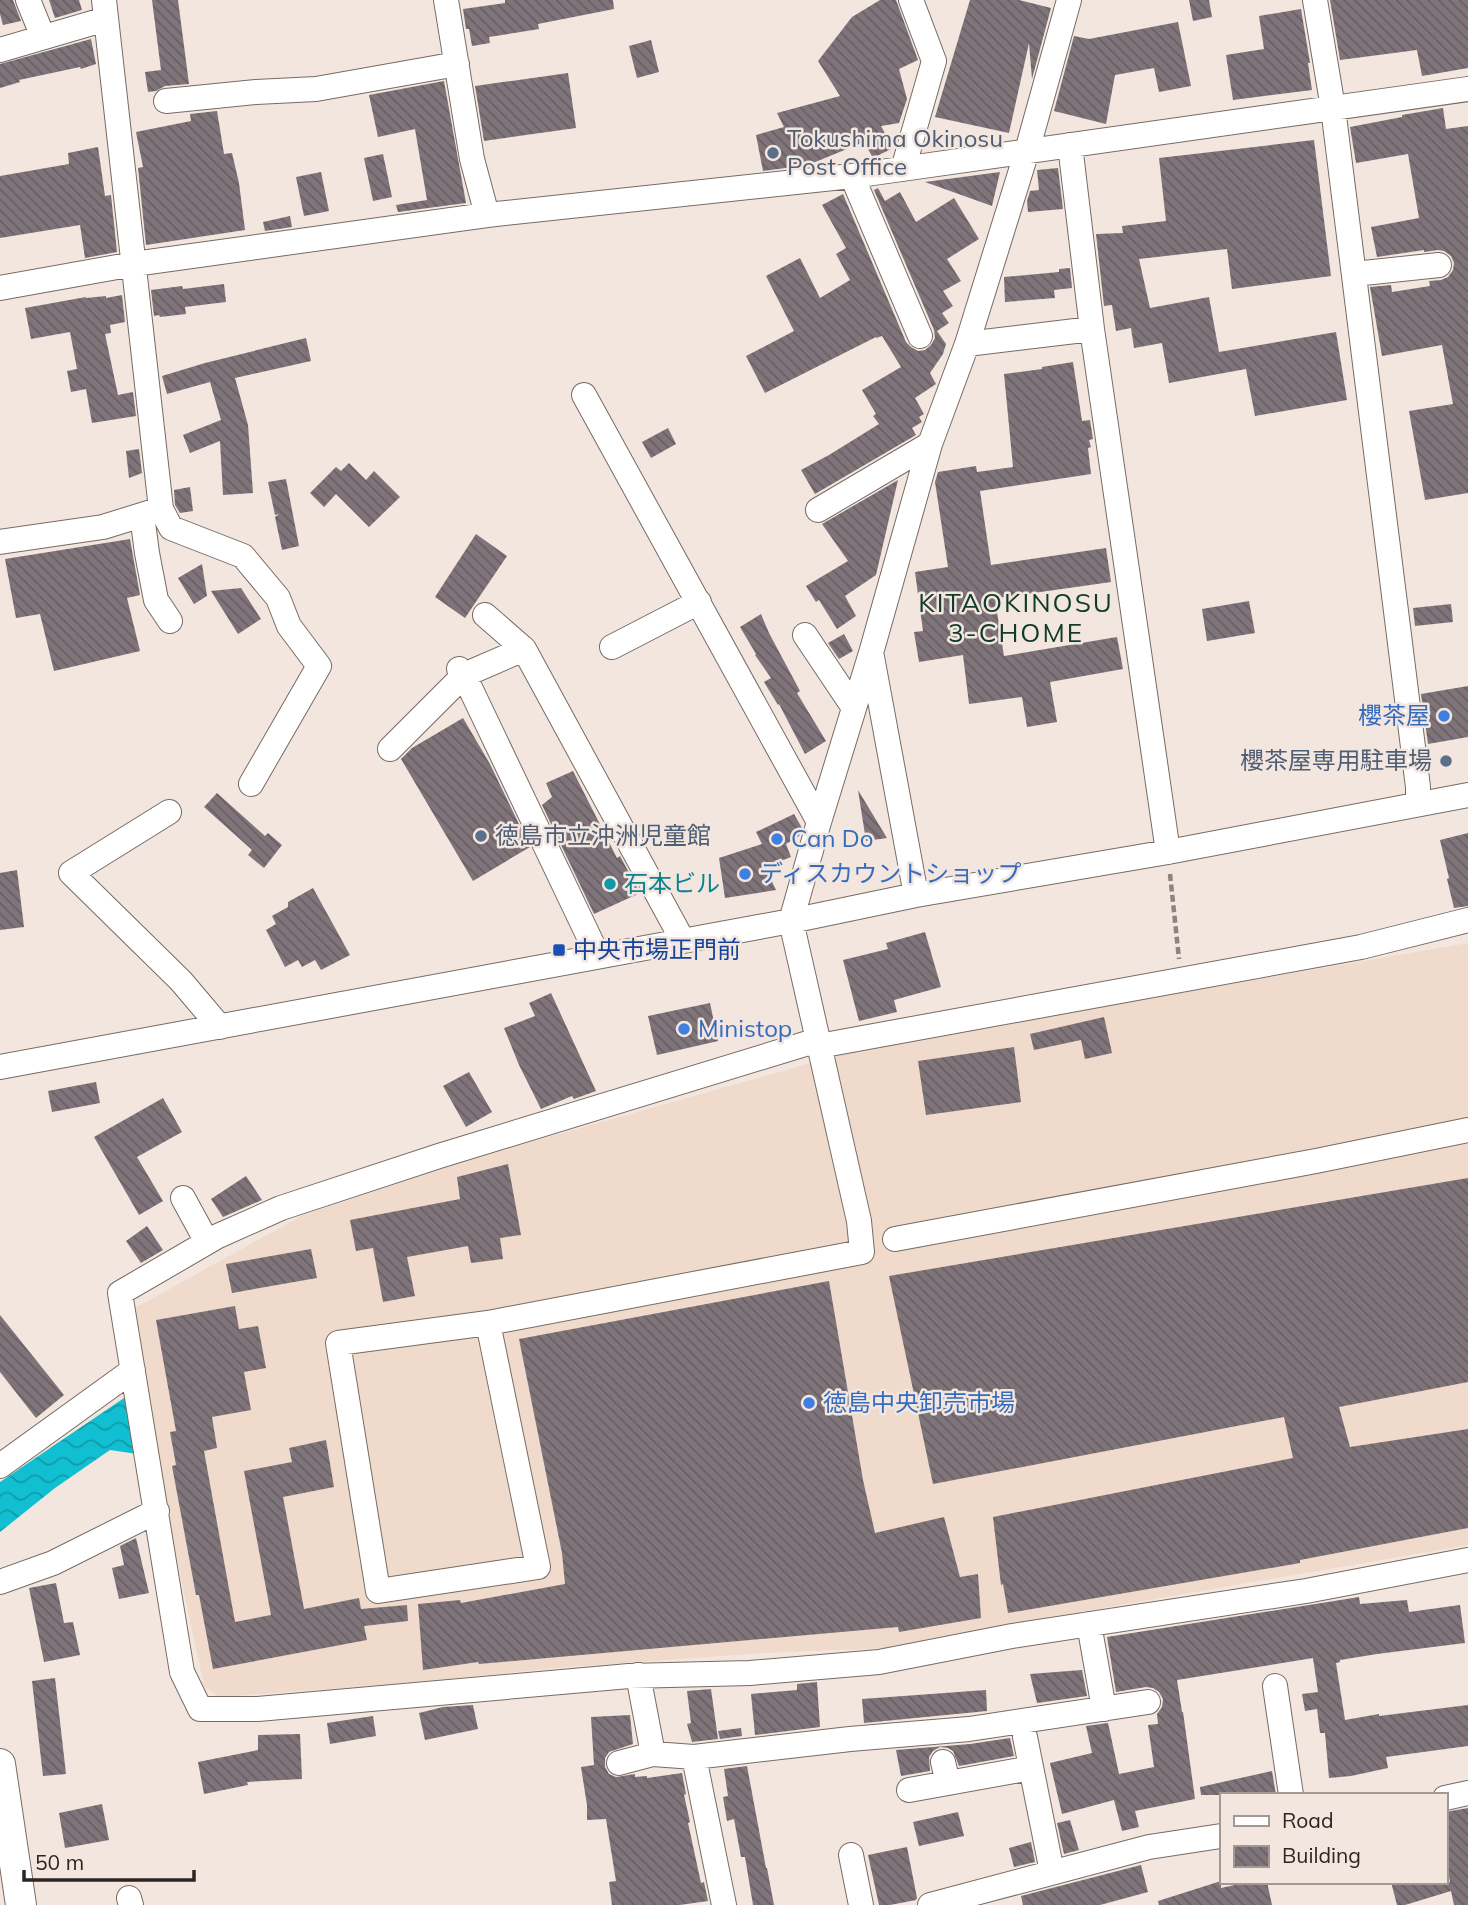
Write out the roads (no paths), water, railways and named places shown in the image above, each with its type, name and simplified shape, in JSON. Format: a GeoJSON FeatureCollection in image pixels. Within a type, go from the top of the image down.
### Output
{"type":"FeatureCollection","features":[{"type":"Feature","properties":{"kind":"main road"},"geometry":{"type":"LineString","coordinates":[[0,1764],[21,1905]]}},
{"type":"Feature","properties":{"kind":"street"},"geometry":{"type":"LineString","coordinates":[[28,0],[43,37]]}},
{"type":"Feature","properties":{"kind":"street"},"geometry":{"type":"LineString","coordinates":[[446,0],[472,159],[487,215]]}},
{"type":"Feature","properties":{"kind":"street"},"geometry":{"type":"LineString","coordinates":[[903,169],[934,61],[911,0]]}},
{"type":"Feature","properties":{"kind":"street"},"geometry":{"type":"LineString","coordinates":[[488,1322],[538,1567],[378,1591],[338,1343],[488,1322],[862,1252],[859,1221],[791,921],[930,444],[967,344],[1027,151],[1069,0]]}},
{"type":"Feature","properties":{"kind":"street"},"geometry":{"type":"LineString","coordinates":[[1315,0],[1333,108],[1418,804]]}},
{"type":"Feature","properties":{"kind":"street"},"geometry":{"type":"LineString","coordinates":[[0,50],[43,37],[105,9],[134,264],[152,512],[147,553],[156,600],[170,621]]}},
{"type":"Feature","properties":{"kind":"street"},"geometry":{"type":"LineString","coordinates":[[166,101],[316,89],[457,64]]}},
{"type":"Feature","properties":{"kind":"street"},"geometry":{"type":"LineString","coordinates":[[0,288],[134,264],[487,215],[852,177],[1468,89]]}},
{"type":"Feature","properties":{"kind":"street"},"geometry":{"type":"LineString","coordinates":[[1070,145],[1093,328],[1168,852]]}},
{"type":"Feature","properties":{"kind":"street"},"geometry":{"type":"LineString","coordinates":[[852,177],[920,336]]}},
{"type":"Feature","properties":{"kind":"street"},"geometry":{"type":"LineString","coordinates":[[1354,274],[1439,265]]}},
{"type":"Feature","properties":{"kind":"street"},"geometry":{"type":"LineString","coordinates":[[967,344],[1093,328]]}},
{"type":"Feature","properties":{"kind":"street"},"geometry":{"type":"LineString","coordinates":[[584,395],[819,822]]}},
{"type":"Feature","properties":{"kind":"street"},"geometry":{"type":"LineString","coordinates":[[818,510],[930,444]]}},
{"type":"Feature","properties":{"kind":"street"},"geometry":{"type":"LineString","coordinates":[[0,542],[103,527],[152,512]]}},
{"type":"Feature","properties":{"kind":"street"},"geometry":{"type":"LineString","coordinates":[[152,512],[171,528],[243,556],[278,598],[289,626],[319,666],[251,784]]}},
{"type":"Feature","properties":{"kind":"street"},"geometry":{"type":"LineString","coordinates":[[612,648],[699,602]]}},
{"type":"Feature","properties":{"kind":"street"},"geometry":{"type":"LineString","coordinates":[[485,615],[524,649],[683,941]]}},
{"type":"Feature","properties":{"kind":"street"},"geometry":{"type":"LineString","coordinates":[[804,635],[854,708]]}},
{"type":"Feature","properties":{"kind":"street"},"geometry":{"type":"LineString","coordinates":[[390,749],[462,672],[524,649]]}},
{"type":"Feature","properties":{"kind":"street"},"geometry":{"type":"LineString","coordinates":[[871,653],[916,895]]}},
{"type":"Feature","properties":{"kind":"street"},"geometry":{"type":"LineString","coordinates":[[462,672],[598,956]]}},
{"type":"Feature","properties":{"kind":"street"},"geometry":{"type":"LineString","coordinates":[[0,1067],[791,921],[916,895],[1168,852],[1468,795]]}},
{"type":"Feature","properties":{"kind":"street"},"geometry":{"type":"LineString","coordinates":[[169,812],[71,873],[181,981],[220,1027]]}},
{"type":"Feature","properties":{"kind":"street"},"geometry":{"type":"LineString","coordinates":[[1468,920],[1360,947],[819,1043],[439,1156],[281,1208],[207,1242],[120,1293],[183,1672],[201,1709],[258,1709],[638,1675],[750,1673],[879,1662],[1012,1636],[1306,1591],[1468,1560]]}},
{"type":"Feature","properties":{"kind":"street"},"geometry":{"type":"LineString","coordinates":[[895,1239],[1468,1130]]}},
{"type":"Feature","properties":{"kind":"street"},"geometry":{"type":"LineString","coordinates":[[183,1198],[207,1242]]}},
{"type":"Feature","properties":{"kind":"street"},"geometry":{"type":"LineString","coordinates":[[0,1466],[133,1370]]}},
{"type":"Feature","properties":{"kind":"street"},"geometry":{"type":"LineString","coordinates":[[0,1582],[52,1563],[157,1511]]}},
{"type":"Feature","properties":{"kind":"street"},"geometry":{"type":"LineString","coordinates":[[1089,1625],[1104,1709]]}},
{"type":"Feature","properties":{"kind":"street"},"geometry":{"type":"LineString","coordinates":[[638,1675],[653,1754]]}},
{"type":"Feature","properties":{"kind":"street"},"geometry":{"type":"LineString","coordinates":[[1275,1686],[1291,1793]]}},
{"type":"Feature","properties":{"kind":"street"},"geometry":{"type":"LineString","coordinates":[[619,1763],[653,1754],[694,1757],[850,1739],[969,1729],[1148,1702]]}},
{"type":"Feature","properties":{"kind":"street"},"geometry":{"type":"LineString","coordinates":[[1026,1737],[1052,1872]]}},
{"type":"Feature","properties":{"kind":"street"},"geometry":{"type":"LineString","coordinates":[[694,1757],[724,1905]]}},
{"type":"Feature","properties":{"kind":"street"},"geometry":{"type":"LineString","coordinates":[[909,1790],[946,1773],[1031,1768]]}},
{"type":"Feature","properties":{"kind":"street"},"geometry":{"type":"LineString","coordinates":[[1447,1798],[1468,1793]]}},
{"type":"Feature","properties":{"kind":"street"},"geometry":{"type":"LineString","coordinates":[[930,1905],[1004,1895],[1052,1872],[1149,1847],[1220,1836]]}},
{"type":"Feature","properties":{"kind":"street"},"geometry":{"type":"LineString","coordinates":[[851,1855],[861,1905]]}},
{"type":"Feature","properties":{"kind":"water"},"geometry":{"type":"Polygon","coordinates":[[[127,1396],[137,1454],[110,1450],[55,1488],[0,1532],[0,1482],[127,1396]]]}},
{"type":"Feature","properties":{"kind":"place","name":"Tokushima Okinosu Post Office"},"geometry":{"type":"Point","coordinates":[773,153]}},
{"type":"Feature","properties":{"kind":"place","name":"櫻茶屋"},"geometry":{"type":"Point","coordinates":[1444,716]}},
{"type":"Feature","properties":{"kind":"place","name":"櫻茶屋専用駐車場"},"geometry":{"type":"Point","coordinates":[1446,761]}},
{"type":"Feature","properties":{"kind":"place","name":"徳島市立沖洲児童館"},"geometry":{"type":"Point","coordinates":[481,836]}},
{"type":"Feature","properties":{"kind":"place","name":"Can Do"},"geometry":{"type":"Point","coordinates":[777,839]}},
{"type":"Feature","properties":{"kind":"place","name":"ディスカウントショップ"},"geometry":{"type":"Point","coordinates":[745,874]}},
{"type":"Feature","properties":{"kind":"place","name":"石本ビル"},"geometry":{"type":"Point","coordinates":[610,884]}},
{"type":"Feature","properties":{"kind":"place","name":"中央市場正門前"},"geometry":{"type":"Point","coordinates":[559,950]}},
{"type":"Feature","properties":{"kind":"place","name":"Ministop"},"geometry":{"type":"Point","coordinates":[684,1029]}},
{"type":"Feature","properties":{"kind":"place","name":"徳島中央卸売市場"},"geometry":{"type":"Point","coordinates":[809,1403]}},
{"type":"Feature","properties":{"kind":"district","name":"KITAOKINOSU 3-CHOME"},"geometry":{"type":"Point","coordinates":[1016,618]}}]}
